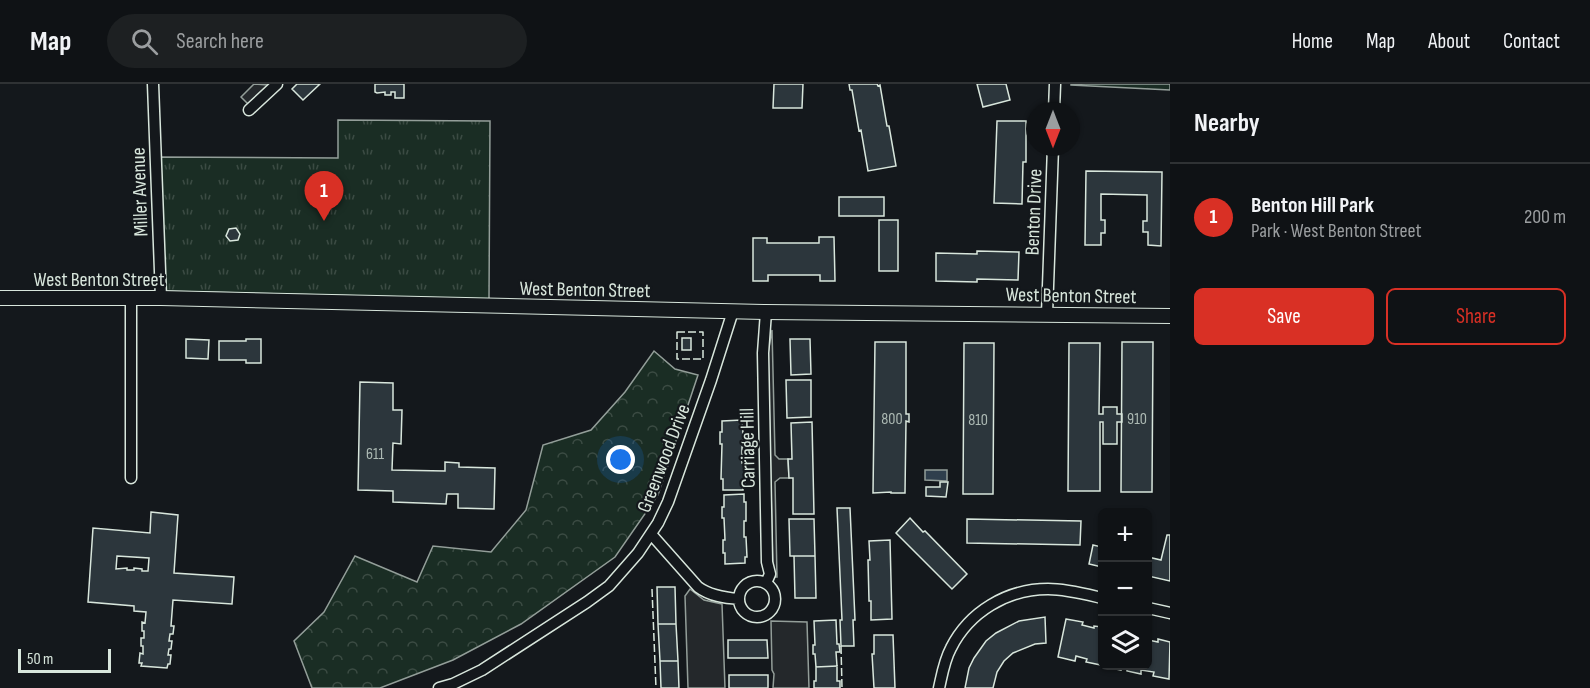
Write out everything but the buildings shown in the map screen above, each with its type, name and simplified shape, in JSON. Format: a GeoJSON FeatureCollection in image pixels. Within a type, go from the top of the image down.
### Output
{"type":"FeatureCollection","features":[{"type":"Feature","properties":{"kind":"street","name":"Miller Avenue"},"geometry":{"type":"LineString","coordinates":[[153,84],[161,298]]}},
{"type":"Feature","properties":{"kind":"street"},"geometry":{"type":"LineString","coordinates":[[249,111],[277,84]]}},
{"type":"Feature","properties":{"kind":"street"},"geometry":{"type":"LineString","coordinates":[[1054,102],[1055,84]]}},
{"type":"Feature","properties":{"kind":"street","name":"Benton Drive"},"geometry":{"type":"LineString","coordinates":[[1047,314],[1053,156]]}},
{"type":"Feature","properties":{"kind":"street","name":"West Benton Street"},"geometry":{"type":"LineString","coordinates":[[0,298],[161,298],[766,312],[1170,316]]}},
{"type":"Feature","properties":{"kind":"street"},"geometry":{"type":"LineString","coordinates":[[131,298],[131,478]]}},
{"type":"Feature","properties":{"kind":"street","name":"Greenwood Drive"},"geometry":{"type":"LineString","coordinates":[[439,688],[454,686],[482,670],[587,602],[609,586],[638,553],[658,523],[673,489],[733,311]]}},
{"type":"Feature","properties":{"kind":"street","name":"Carriage Hill"},"geometry":{"type":"LineString","coordinates":[[739,599],[746,614],[757,618],[773,609],[776,599],[766,583],[770,574],[767,562],[763,353],[766,312]]}},
{"type":"Feature","properties":{"kind":"street"},"geometry":{"type":"LineString","coordinates":[[651,534],[704,592],[739,599],[740,592],[749,583],[759,581],[766,583]]}},
{"type":"Feature","properties":{"kind":"street"},"geometry":{"type":"LineString","coordinates":[[939,688],[950,649],[973,618],[988,606],[1032,590],[1077,592],[1098,597]]}},
{"type":"Feature","properties":{"kind":"street"},"geometry":{"type":"LineString","coordinates":[[1152,609],[1170,613]]}},
{"type":"Feature","properties":{"kind":"green space"},"geometry":{"type":"Polygon","coordinates":[[[1170,84],[1170,90],[1071,85],[1170,84]]]}},
{"type":"Feature","properties":{"kind":"green space"},"geometry":{"type":"Polygon","coordinates":[[[338,120],[490,121],[489,299],[160,291],[155,157],[338,158],[338,120]]]}},
{"type":"Feature","properties":{"kind":"green space"},"geometry":{"type":"Polygon","coordinates":[[[654,351],[675,369],[698,375],[658,495],[615,557],[521,624],[453,660],[380,688],[312,688],[294,641],[324,612],[355,556],[417,582],[433,546],[491,552],[526,510],[543,445],[591,430],[625,392],[654,351]]]}},
{"type":"Feature","properties":{"kind":"shaded area"},"geometry":{"type":"Polygon","coordinates":[[[254,84],[269,85],[248,104],[241,97],[254,84]]]}},
{"type":"Feature","properties":{"kind":"shaded area"},"geometry":{"type":"Polygon","coordinates":[[[772,330],[775,455],[779,459],[788,459],[789,478],[780,478],[775,482],[777,577],[773,577],[768,353],[772,330]]]}},
{"type":"Feature","properties":{"kind":"shaded area"},"geometry":{"type":"Polygon","coordinates":[[[690,589],[704,600],[722,604],[725,688],[688,688],[685,596],[690,589]]]}},
{"type":"Feature","properties":{"kind":"shaded area"},"geometry":{"type":"Polygon","coordinates":[[[771,621],[807,622],[809,688],[773,688],[771,621]]]}},
{"type":"Feature","properties":{"kind":"water"},"geometry":{"type":"Polygon","coordinates":[[[925,470],[947,470],[947,481],[925,480],[925,470]]]}},
{"type":"Feature","properties":{"kind":"fence"},"geometry":{"type":"LineString","coordinates":[[677,332],[703,332],[703,359],[677,359],[677,332]]}},
{"type":"Feature","properties":{"kind":"fence"},"geometry":{"type":"LineString","coordinates":[[652,589],[656,688]]}},
{"type":"Feature","properties":{"kind":"fence"},"geometry":{"type":"LineString","coordinates":[[841,646],[842,688]]}},
{"type":"Feature","properties":{"kind":"place","name":"Benton Hill Park"},"geometry":{"type":"Point","coordinates":[324,221]}}]}
